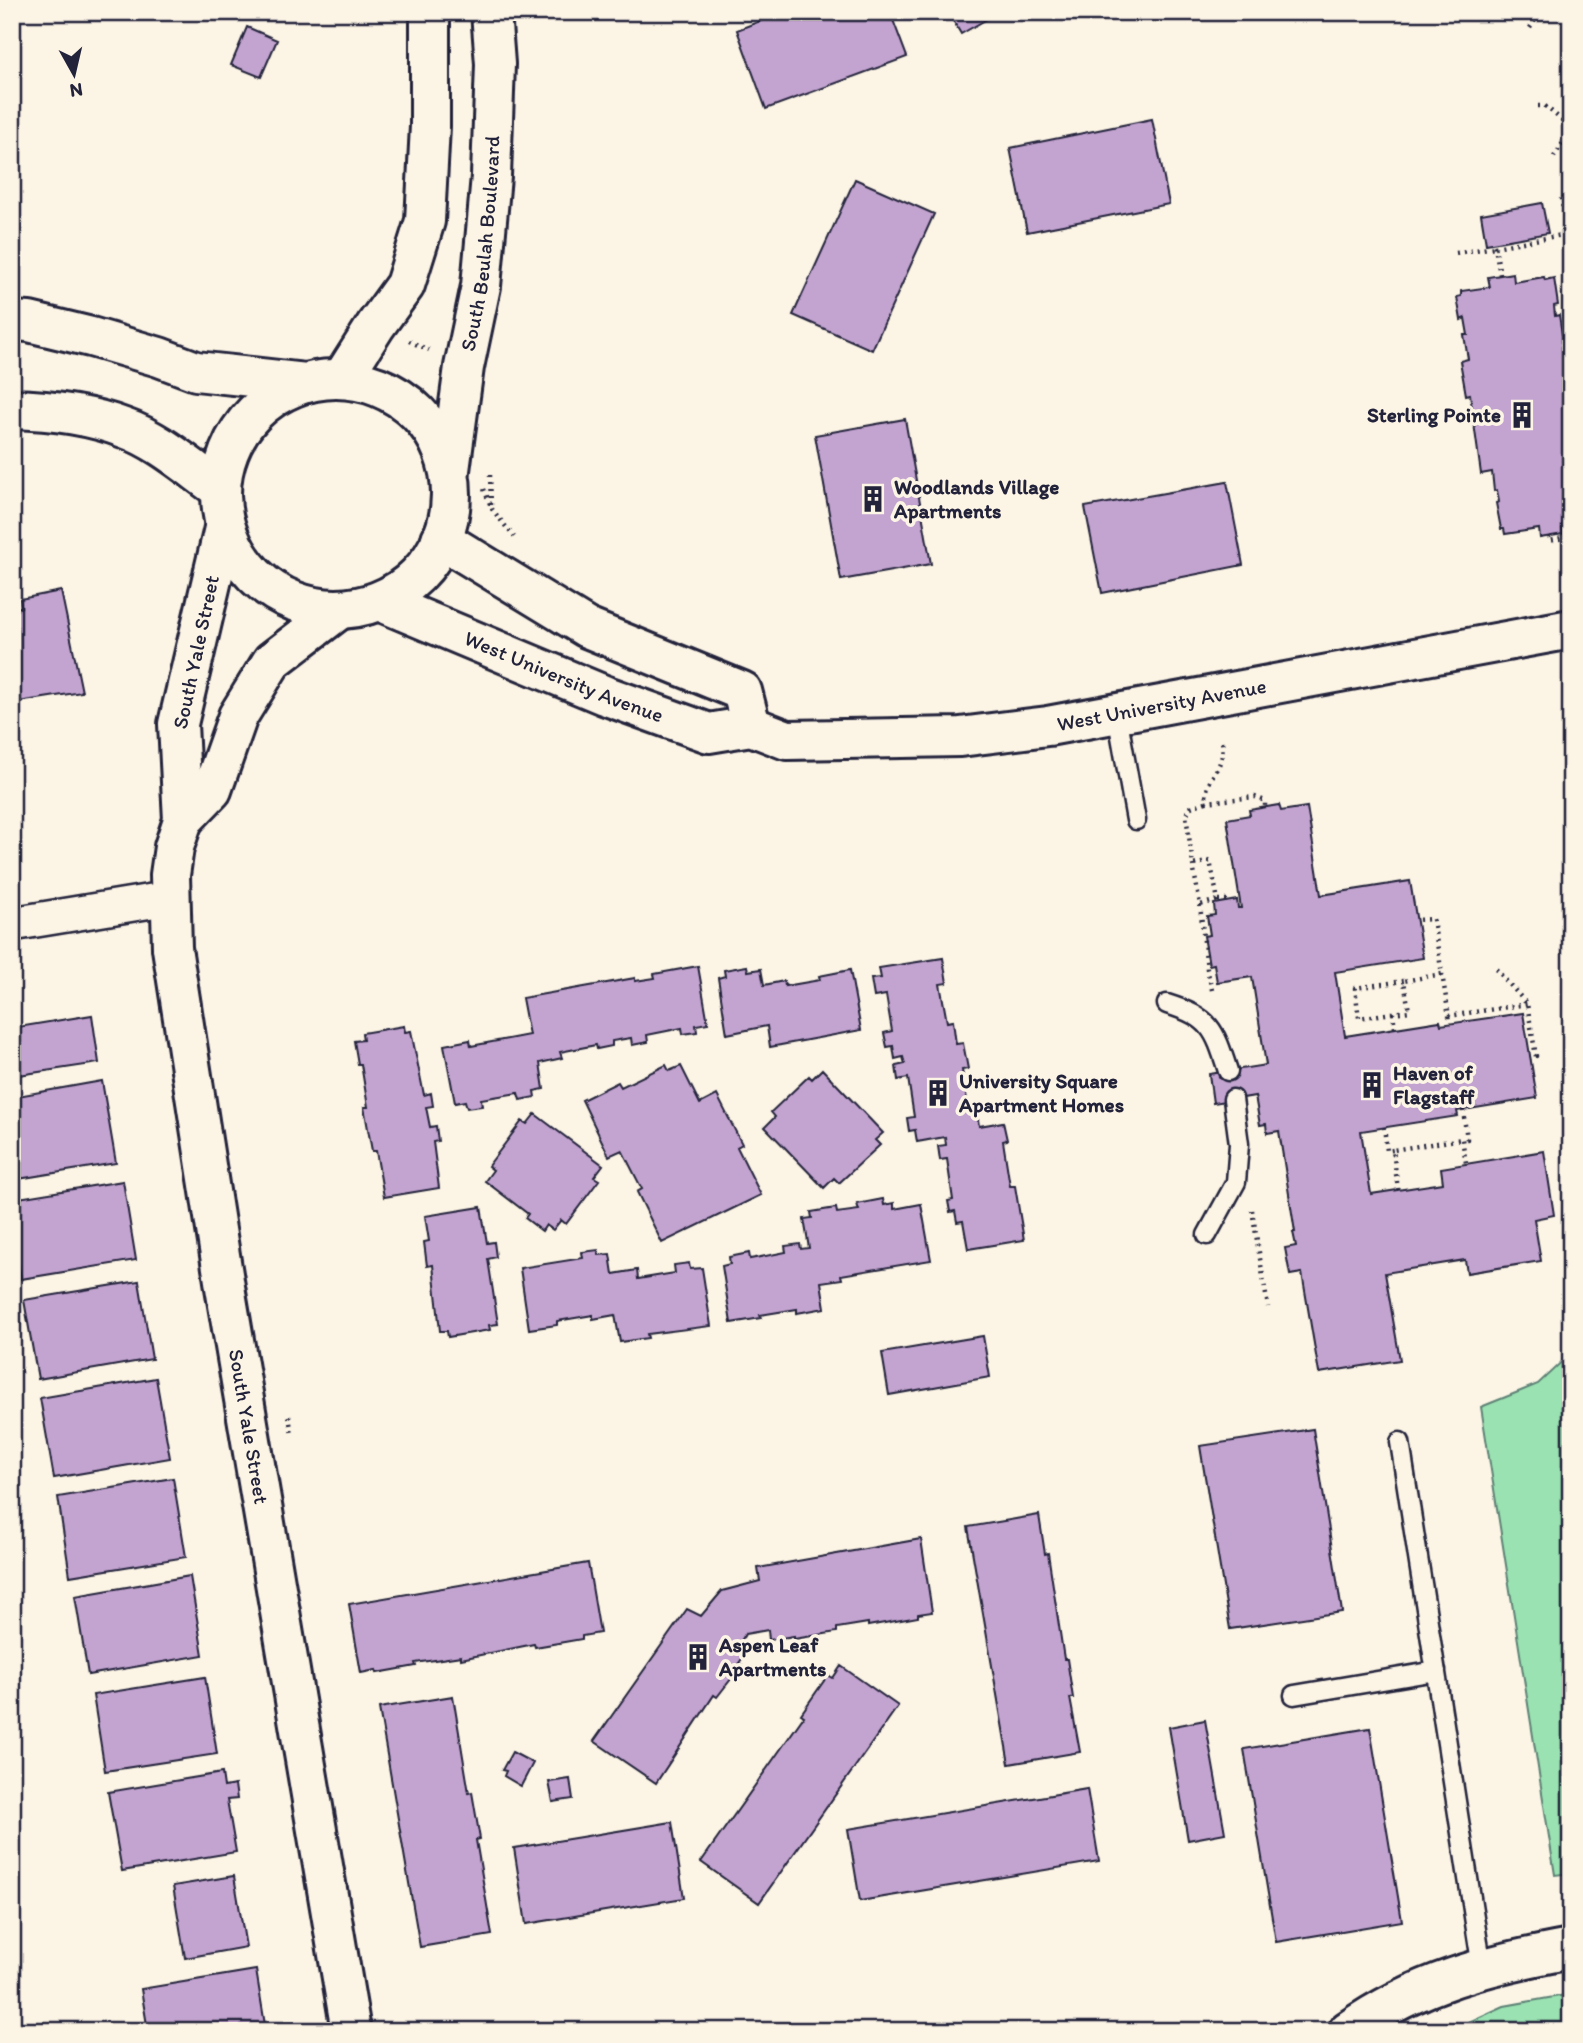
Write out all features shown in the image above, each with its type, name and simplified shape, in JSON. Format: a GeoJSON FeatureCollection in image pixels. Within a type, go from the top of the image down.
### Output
{"type":"FeatureCollection","features":[{"type":"Feature","properties":{"kind":"street"},"geometry":{"type":"LineString","coordinates":[[343,377],[405,285],[425,221],[430,125],[430,12]]}},
{"type":"Feature","properties":{"kind":"street","name":"South Beulah Boulevard"},"geometry":{"type":"LineString","coordinates":[[467,480],[464,367],[481,286],[491,176],[495,64],[491,12]]}},
{"type":"Feature","properties":{"kind":"street"},"geometry":{"type":"LineString","coordinates":[[12,321],[29,322],[91,338],[159,357],[196,371],[306,383]]}},
{"type":"Feature","properties":{"kind":"street"},"geometry":{"type":"LineString","coordinates":[[343,377],[378,387],[410,405],[467,480],[450,512],[437,549],[413,580],[379,601],[340,609],[300,603],[265,585],[240,559],[223,528],[220,489],[227,454],[245,422],[273,397],[306,383],[343,377]]}},
{"type":"Feature","properties":{"kind":"street"},"geometry":{"type":"LineString","coordinates":[[12,409],[50,410],[125,428],[159,446],[220,489]]}},
{"type":"Feature","properties":{"kind":"street","name":"South Yale Street"},"geometry":{"type":"LineString","coordinates":[[223,528],[178,724],[183,820],[174,847],[170,875],[172,948],[221,1262],[351,2031]]}},
{"type":"Feature","properties":{"kind":"street"},"geometry":{"type":"LineString","coordinates":[[441,539],[587,628],[742,691],[751,726]]}},
{"type":"Feature","properties":{"kind":"street","name":"West University Avenue"},"geometry":{"type":"LineString","coordinates":[[379,601],[604,695],[709,733],[751,726],[787,740],[960,737],[1117,714],[1571,629]]}},
{"type":"Feature","properties":{"kind":"street","name":"South Yale Street"},"geometry":{"type":"LineString","coordinates":[[183,820],[212,790],[239,716],[272,661],[340,609]]}},
{"type":"Feature","properties":{"kind":"street"},"geometry":{"type":"LineString","coordinates":[[12,924],[170,898]]}},
{"type":"Feature","properties":{"kind":"street"},"geometry":{"type":"LineString","coordinates":[[1348,2031],[1381,2008],[1417,1990],[1482,1968],[1571,1950]]}},
{"type":"Feature","properties":{"kind":"lane"},"geometry":{"type":"LineString","coordinates":[[1117,714],[1136,820]]}},
{"type":"Feature","properties":{"kind":"lane"},"geometry":{"type":"LineString","coordinates":[[1167,1004],[1206,1021],[1218,1040],[1228,1071]]}},
{"type":"Feature","properties":{"kind":"lane"},"geometry":{"type":"LineString","coordinates":[[1207,1236],[1236,1182],[1239,1144],[1233,1099]]}},
{"type":"Feature","properties":{"kind":"lane"},"geometry":{"type":"LineString","coordinates":[[1400,1442],[1482,1968]]}},
{"type":"Feature","properties":{"kind":"lane"},"geometry":{"type":"LineString","coordinates":[[1294,1695],[1436,1671]]}},
{"type":"Feature","properties":{"kind":"path"},"geometry":{"type":"LineString","coordinates":[[1530,28],[1540,12]]}},
{"type":"Feature","properties":{"kind":"path"},"geometry":{"type":"LineString","coordinates":[[1538,106],[1545,106],[1571,129],[1554,157]]}},
{"type":"Feature","properties":{"kind":"path"},"geometry":{"type":"LineString","coordinates":[[1561,198],[1571,250]]}},
{"type":"Feature","properties":{"kind":"path"},"geometry":{"type":"LineString","coordinates":[[1457,253],[1568,234]]}},
{"type":"Feature","properties":{"kind":"path"},"geometry":{"type":"LineString","coordinates":[[1495,247],[1500,275]]}},
{"type":"Feature","properties":{"kind":"path"},"geometry":{"type":"LineString","coordinates":[[376,325],[464,367]]}},
{"type":"Feature","properties":{"kind":"path"},"geometry":{"type":"LineString","coordinates":[[467,480],[521,547],[504,577]]}},
{"type":"Feature","properties":{"kind":"path"},"geometry":{"type":"LineString","coordinates":[[1549,536],[1550,541],[1571,536]]}},
{"type":"Feature","properties":{"kind":"path"},"geometry":{"type":"LineString","coordinates":[[1206,802],[1208,780],[1221,764],[1222,742]]}},
{"type":"Feature","properties":{"kind":"path"},"geometry":{"type":"LineString","coordinates":[[1214,996],[1207,969],[1186,816],[1191,807],[1206,802],[1255,797],[1265,801],[1265,808]]}},
{"type":"Feature","properties":{"kind":"path"},"geometry":{"type":"LineString","coordinates":[[1193,865],[1210,861],[1218,900]]}},
{"type":"Feature","properties":{"kind":"path"},"geometry":{"type":"LineString","coordinates":[[1200,905],[1218,900],[1229,902]]}},
{"type":"Feature","properties":{"kind":"path"},"geometry":{"type":"LineString","coordinates":[[1416,920],[1433,919],[1450,1016],[1527,1004]]}},
{"type":"Feature","properties":{"kind":"path"},"geometry":{"type":"LineString","coordinates":[[1496,969],[1527,1004],[1536,1056],[1530,1058]]}},
{"type":"Feature","properties":{"kind":"path"},"geometry":{"type":"LineString","coordinates":[[1404,981],[1409,1011],[1359,1018],[1355,988],[1442,974]]}},
{"type":"Feature","properties":{"kind":"path"},"geometry":{"type":"LineString","coordinates":[[1393,1013],[1395,1028]]}},
{"type":"Feature","properties":{"kind":"path"},"geometry":{"type":"LineString","coordinates":[[1384,1127],[1387,1151],[1467,1139],[1463,1110]]}},
{"type":"Feature","properties":{"kind":"path"},"geometry":{"type":"LineString","coordinates":[[1462,1139],[1466,1163]]}},
{"type":"Feature","properties":{"kind":"path"},"geometry":{"type":"LineString","coordinates":[[1393,1150],[1398,1190]]}},
{"type":"Feature","properties":{"kind":"path"},"geometry":{"type":"LineString","coordinates":[[289,1416],[292,1439]]}},
{"type":"Feature","properties":{"kind":"green space"},"geometry":{"type":"Polygon","coordinates":[[[1571,1353],[1571,1873],[1555,1875],[1481,1407],[1538,1384],[1571,1353]]]}},
{"type":"Feature","properties":{"kind":"green space"},"geometry":{"type":"Polygon","coordinates":[[[1571,1994],[1571,2031],[1449,2031],[1504,2006],[1571,1994]]]}},
{"type":"Feature","properties":{"kind":"building"},"geometry":{"type":"Polygon","coordinates":[[[783,12],[890,12],[907,57],[766,109],[737,30],[783,12]]]}},
{"type":"Feature","properties":{"kind":"building"},"geometry":{"type":"Polygon","coordinates":[[[948,12],[999,12],[961,34],[948,12]]]}},
{"type":"Feature","properties":{"kind":"building"},"geometry":{"type":"Polygon","coordinates":[[[247,27],[277,40],[261,77],[231,65],[247,27]]]}},
{"type":"Feature","properties":{"kind":"building"},"geometry":{"type":"Polygon","coordinates":[[[1152,119],[1169,204],[1027,232],[1010,148],[1152,119]]]}},
{"type":"Feature","properties":{"kind":"building"},"geometry":{"type":"Polygon","coordinates":[[[855,179],[934,214],[872,350],[793,315],[855,179]]]}},
{"type":"Feature","properties":{"kind":"building"},"geometry":{"type":"Polygon","coordinates":[[[1542,203],[1548,233],[1486,244],[1481,214],[1542,203]]]}},
{"type":"Feature","properties":{"kind":"building"},"geometry":{"type":"Polygon","coordinates":[[[1571,212],[1571,238],[1566,213],[1571,212]]]}},
{"type":"Feature","properties":{"kind":"building","name":"Sterling Pointe"},"geometry":{"type":"Polygon","coordinates":[[[1513,273],[1514,282],[1554,278],[1558,305],[1554,306],[1555,316],[1559,315],[1562,334],[1571,333],[1571,523],[1562,525],[1563,534],[1540,538],[1539,529],[1505,534],[1504,529],[1501,529],[1496,503],[1499,502],[1497,490],[1494,491],[1492,472],[1481,474],[1470,394],[1466,395],[1460,361],[1468,359],[1464,335],[1468,335],[1465,318],[1461,320],[1457,297],[1461,296],[1461,291],[1490,287],[1488,277],[1513,273]]]}},
{"type":"Feature","properties":{"kind":"building","name":"Woodlands Village Apartments"},"geometry":{"type":"Polygon","coordinates":[[[905,419],[931,564],[841,580],[815,435],[905,419]]]}},
{"type":"Feature","properties":{"kind":"building","name":"Woodlands Village Apartments"},"geometry":{"type":"Polygon","coordinates":[[[1227,482],[1243,565],[1102,593],[1085,507],[1227,482]]]}},
{"type":"Feature","properties":{"kind":"building"},"geometry":{"type":"Polygon","coordinates":[[[61,591],[82,692],[12,703],[12,608],[21,607],[20,599],[61,591]]]}},
{"type":"Feature","properties":{"kind":"building"},"geometry":{"type":"Polygon","coordinates":[[[1571,721],[1571,761],[1564,722],[1571,721]]]}},
{"type":"Feature","properties":{"kind":"building","name":"Haven of Flagstaff"},"geometry":{"type":"Polygon","coordinates":[[[1279,805],[1281,811],[1307,807],[1321,895],[1410,881],[1423,958],[1335,972],[1345,1036],[1440,1021],[1441,1025],[1523,1013],[1537,1098],[1457,1111],[1458,1116],[1361,1131],[1371,1194],[1443,1183],[1441,1168],[1544,1151],[1554,1215],[1534,1219],[1541,1261],[1467,1273],[1465,1260],[1385,1273],[1400,1360],[1319,1373],[1302,1273],[1290,1275],[1285,1248],[1296,1246],[1279,1131],[1267,1133],[1266,1124],[1260,1125],[1255,1096],[1213,1103],[1209,1074],[1266,1065],[1252,977],[1217,982],[1214,964],[1209,965],[1204,936],[1210,935],[1207,916],[1215,915],[1214,904],[1237,900],[1238,908],[1241,908],[1227,819],[1250,815],[1249,810],[1279,805]]]}},
{"type":"Feature","properties":{"kind":"building","name":"University Square Apartment Homes"},"geometry":{"type":"Polygon","coordinates":[[[943,958],[947,983],[940,984],[947,1022],[953,1021],[956,1044],[963,1043],[968,1069],[962,1070],[968,1107],[976,1106],[979,1126],[1003,1122],[1010,1186],[1015,1186],[1024,1240],[968,1249],[963,1221],[957,1222],[955,1211],[950,1212],[948,1201],[953,1200],[947,1159],[940,1160],[938,1146],[946,1145],[945,1137],[917,1142],[915,1130],[909,1131],[907,1118],[914,1117],[908,1078],[898,1080],[896,1066],[905,1064],[903,1057],[895,1059],[893,1046],[887,1047],[884,1033],[892,1031],[886,995],[874,997],[871,979],[881,978],[879,968],[943,958]]]}},
{"type":"Feature","properties":{"kind":"building"},"geometry":{"type":"Polygon","coordinates":[[[698,966],[708,1023],[696,1025],[697,1032],[683,1034],[682,1028],[647,1035],[648,1042],[632,1045],[631,1038],[612,1041],[612,1046],[597,1049],[596,1045],[560,1052],[562,1058],[540,1063],[544,1089],[534,1091],[535,1097],[520,1100],[518,1093],[481,1099],[482,1106],[467,1108],[465,1101],[455,1103],[444,1045],[470,1040],[471,1046],[529,1035],[522,998],[635,978],[635,981],[655,978],[654,974],[698,966]]]}},
{"type":"Feature","properties":{"kind":"building"},"geometry":{"type":"Polygon","coordinates":[[[747,966],[748,971],[761,969],[764,985],[784,981],[785,986],[820,980],[819,976],[850,970],[861,1030],[770,1047],[767,1026],[727,1034],[718,978],[725,976],[724,970],[747,966]]]}},
{"type":"Feature","properties":{"kind":"building"},"geometry":{"type":"Polygon","coordinates":[[[92,1015],[99,1063],[12,1076],[12,1028],[92,1015]]]}},
{"type":"Feature","properties":{"kind":"building"},"geometry":{"type":"Polygon","coordinates":[[[404,1026],[405,1032],[411,1031],[424,1095],[431,1093],[433,1106],[426,1107],[430,1127],[436,1126],[438,1141],[433,1142],[439,1188],[384,1197],[376,1151],[372,1151],[364,1107],[368,1107],[361,1064],[358,1064],[354,1041],[363,1040],[362,1033],[404,1026]]]}},
{"type":"Feature","properties":{"kind":"building"},"geometry":{"type":"Polygon","coordinates":[[[666,1065],[669,1071],[681,1066],[700,1104],[717,1095],[742,1144],[737,1147],[761,1195],[662,1243],[637,1192],[642,1189],[622,1150],[609,1156],[582,1100],[618,1082],[621,1087],[666,1065]]]}},
{"type":"Feature","properties":{"kind":"building"},"geometry":{"type":"Polygon","coordinates":[[[822,1069],[883,1133],[875,1140],[880,1145],[839,1183],[834,1178],[824,1188],[765,1127],[775,1117],[771,1112],[809,1076],[812,1079],[822,1069]]]}},
{"type":"Feature","properties":{"kind":"building"},"geometry":{"type":"Polygon","coordinates":[[[102,1081],[116,1163],[12,1180],[12,1097],[102,1081]]]}},
{"type":"Feature","properties":{"kind":"building"},"geometry":{"type":"Polygon","coordinates":[[[535,1114],[603,1165],[594,1177],[599,1180],[566,1224],[561,1220],[553,1230],[546,1225],[542,1231],[525,1218],[528,1214],[485,1181],[493,1170],[488,1166],[522,1121],[527,1124],[535,1114]]]}},
{"type":"Feature","properties":{"kind":"building"},"geometry":{"type":"Polygon","coordinates":[[[123,1181],[136,1260],[21,1279],[12,1225],[12,1199],[123,1181]]]}},
{"type":"Feature","properties":{"kind":"building"},"geometry":{"type":"Polygon","coordinates":[[[883,1199],[884,1205],[894,1203],[894,1209],[921,1204],[931,1260],[841,1275],[842,1279],[821,1282],[825,1308],[797,1313],[797,1309],[731,1323],[722,1266],[730,1264],[729,1257],[749,1253],[750,1259],[786,1252],[785,1246],[800,1244],[801,1249],[809,1248],[804,1219],[812,1218],[811,1212],[836,1208],[837,1213],[859,1210],[857,1204],[883,1199]]]}},
{"type":"Feature","properties":{"kind":"building"},"geometry":{"type":"Polygon","coordinates":[[[481,1207],[487,1243],[494,1242],[496,1257],[488,1259],[498,1324],[489,1325],[490,1330],[448,1337],[447,1331],[440,1331],[433,1265],[427,1266],[424,1242],[429,1241],[425,1216],[481,1207]]]}},
{"type":"Feature","properties":{"kind":"building"},"geometry":{"type":"Polygon","coordinates":[[[598,1250],[599,1255],[610,1254],[613,1274],[637,1270],[638,1279],[675,1273],[674,1265],[689,1263],[690,1269],[702,1268],[711,1326],[647,1334],[648,1338],[620,1342],[615,1315],[593,1319],[593,1315],[529,1329],[520,1268],[583,1258],[582,1252],[598,1250]]]}},
{"type":"Feature","properties":{"kind":"building"},"geometry":{"type":"Polygon","coordinates":[[[139,1281],[152,1359],[38,1379],[24,1300],[139,1281]]]}},
{"type":"Feature","properties":{"kind":"building"},"geometry":{"type":"Polygon","coordinates":[[[983,1336],[990,1377],[889,1395],[882,1353],[983,1336]]]}},
{"type":"Feature","properties":{"kind":"building"},"geometry":{"type":"Polygon","coordinates":[[[156,1378],[170,1458],[54,1478],[40,1398],[156,1378]]]}},
{"type":"Feature","properties":{"kind":"building"},"geometry":{"type":"Polygon","coordinates":[[[1313,1429],[1342,1612],[1230,1629],[1200,1446],[1313,1429]]]}},
{"type":"Feature","properties":{"kind":"building"},"geometry":{"type":"Polygon","coordinates":[[[173,1478],[186,1557],[70,1576],[58,1497],[173,1478]]]}},
{"type":"Feature","properties":{"kind":"building"},"geometry":{"type":"Polygon","coordinates":[[[1039,1515],[1045,1554],[1048,1553],[1064,1659],[1067,1659],[1073,1698],[1070,1698],[1080,1752],[1009,1764],[968,1527],[1039,1515]]]}},
{"type":"Feature","properties":{"kind":"building","name":"Aspen Leaf Apartments"},"geometry":{"type":"Polygon","coordinates":[[[921,1539],[932,1612],[868,1626],[868,1623],[837,1628],[837,1632],[794,1639],[794,1636],[769,1640],[768,1630],[745,1634],[739,1645],[747,1652],[739,1663],[742,1665],[717,1697],[714,1695],[656,1783],[594,1741],[687,1609],[701,1616],[722,1591],[760,1581],[758,1568],[921,1539]]]}},
{"type":"Feature","properties":{"kind":"building"},"geometry":{"type":"Polygon","coordinates":[[[588,1563],[600,1633],[535,1647],[534,1644],[461,1659],[461,1656],[415,1663],[416,1666],[377,1673],[376,1670],[361,1673],[349,1604],[588,1563]]]}},
{"type":"Feature","properties":{"kind":"building"},"geometry":{"type":"Polygon","coordinates":[[[190,1576],[203,1655],[88,1675],[75,1596],[190,1576]]]}},
{"type":"Feature","properties":{"kind":"building","name":"Aspen Leaf Apartments"},"geometry":{"type":"Polygon","coordinates":[[[841,1666],[898,1706],[759,1903],[701,1862],[804,1716],[801,1714],[828,1675],[833,1678],[841,1666]]]}},
{"type":"Feature","properties":{"kind":"building"},"geometry":{"type":"Polygon","coordinates":[[[205,1677],[217,1754],[105,1771],[93,1695],[205,1677]]]}},
{"type":"Feature","properties":{"kind":"building"},"geometry":{"type":"Polygon","coordinates":[[[453,1696],[469,1793],[472,1792],[480,1839],[476,1840],[492,1935],[420,1947],[379,1708],[453,1696]]]}},
{"type":"Feature","properties":{"kind":"building"},"geometry":{"type":"Polygon","coordinates":[[[1205,1720],[1225,1833],[1188,1840],[1169,1727],[1205,1720]]]}},
{"type":"Feature","properties":{"kind":"building"},"geometry":{"type":"Polygon","coordinates":[[[1370,1728],[1402,1921],[1276,1942],[1244,1749],[1370,1728]]]}},
{"type":"Feature","properties":{"kind":"building"},"geometry":{"type":"Polygon","coordinates":[[[512,1752],[533,1763],[521,1786],[504,1776],[506,1771],[502,1770],[512,1752]]]}},
{"type":"Feature","properties":{"kind":"building"},"geometry":{"type":"Polygon","coordinates":[[[222,1773],[224,1787],[235,1785],[237,1799],[227,1800],[236,1852],[122,1871],[108,1792],[222,1773]]]}},
{"type":"Feature","properties":{"kind":"building"},"geometry":{"type":"Polygon","coordinates":[[[570,1779],[573,1799],[553,1802],[549,1782],[570,1779]]]}},
{"type":"Feature","properties":{"kind":"building"},"geometry":{"type":"Polygon","coordinates":[[[1087,1789],[1099,1861],[860,1901],[848,1829],[1087,1789]]]}},
{"type":"Feature","properties":{"kind":"building"},"geometry":{"type":"Polygon","coordinates":[[[672,1822],[684,1898],[526,1924],[514,1848],[672,1822]]]}},
{"type":"Feature","properties":{"kind":"building"},"geometry":{"type":"Polygon","coordinates":[[[234,1876],[246,1947],[185,1958],[173,1886],[234,1876]]]}},
{"type":"Feature","properties":{"kind":"building"},"geometry":{"type":"Polygon","coordinates":[[[256,1970],[266,2031],[148,2031],[141,1989],[256,1970]]]}},
{"type":"Feature","properties":{"kind":"place","name":"Sterling Pointe"},"geometry":{"type":"Point","coordinates":[1522,415]}},
{"type":"Feature","properties":{"kind":"place","name":"Woodlands Village Apartments"},"geometry":{"type":"Point","coordinates":[873,499]}},
{"type":"Feature","properties":{"kind":"place","name":"Haven of Flagstaff"},"geometry":{"type":"Point","coordinates":[1372,1085]}},
{"type":"Feature","properties":{"kind":"place","name":"University Square Apartment Homes"},"geometry":{"type":"Point","coordinates":[938,1093]}},
{"type":"Feature","properties":{"kind":"place","name":"Aspen Leaf Apartments"},"geometry":{"type":"Point","coordinates":[698,1657]}}]}
